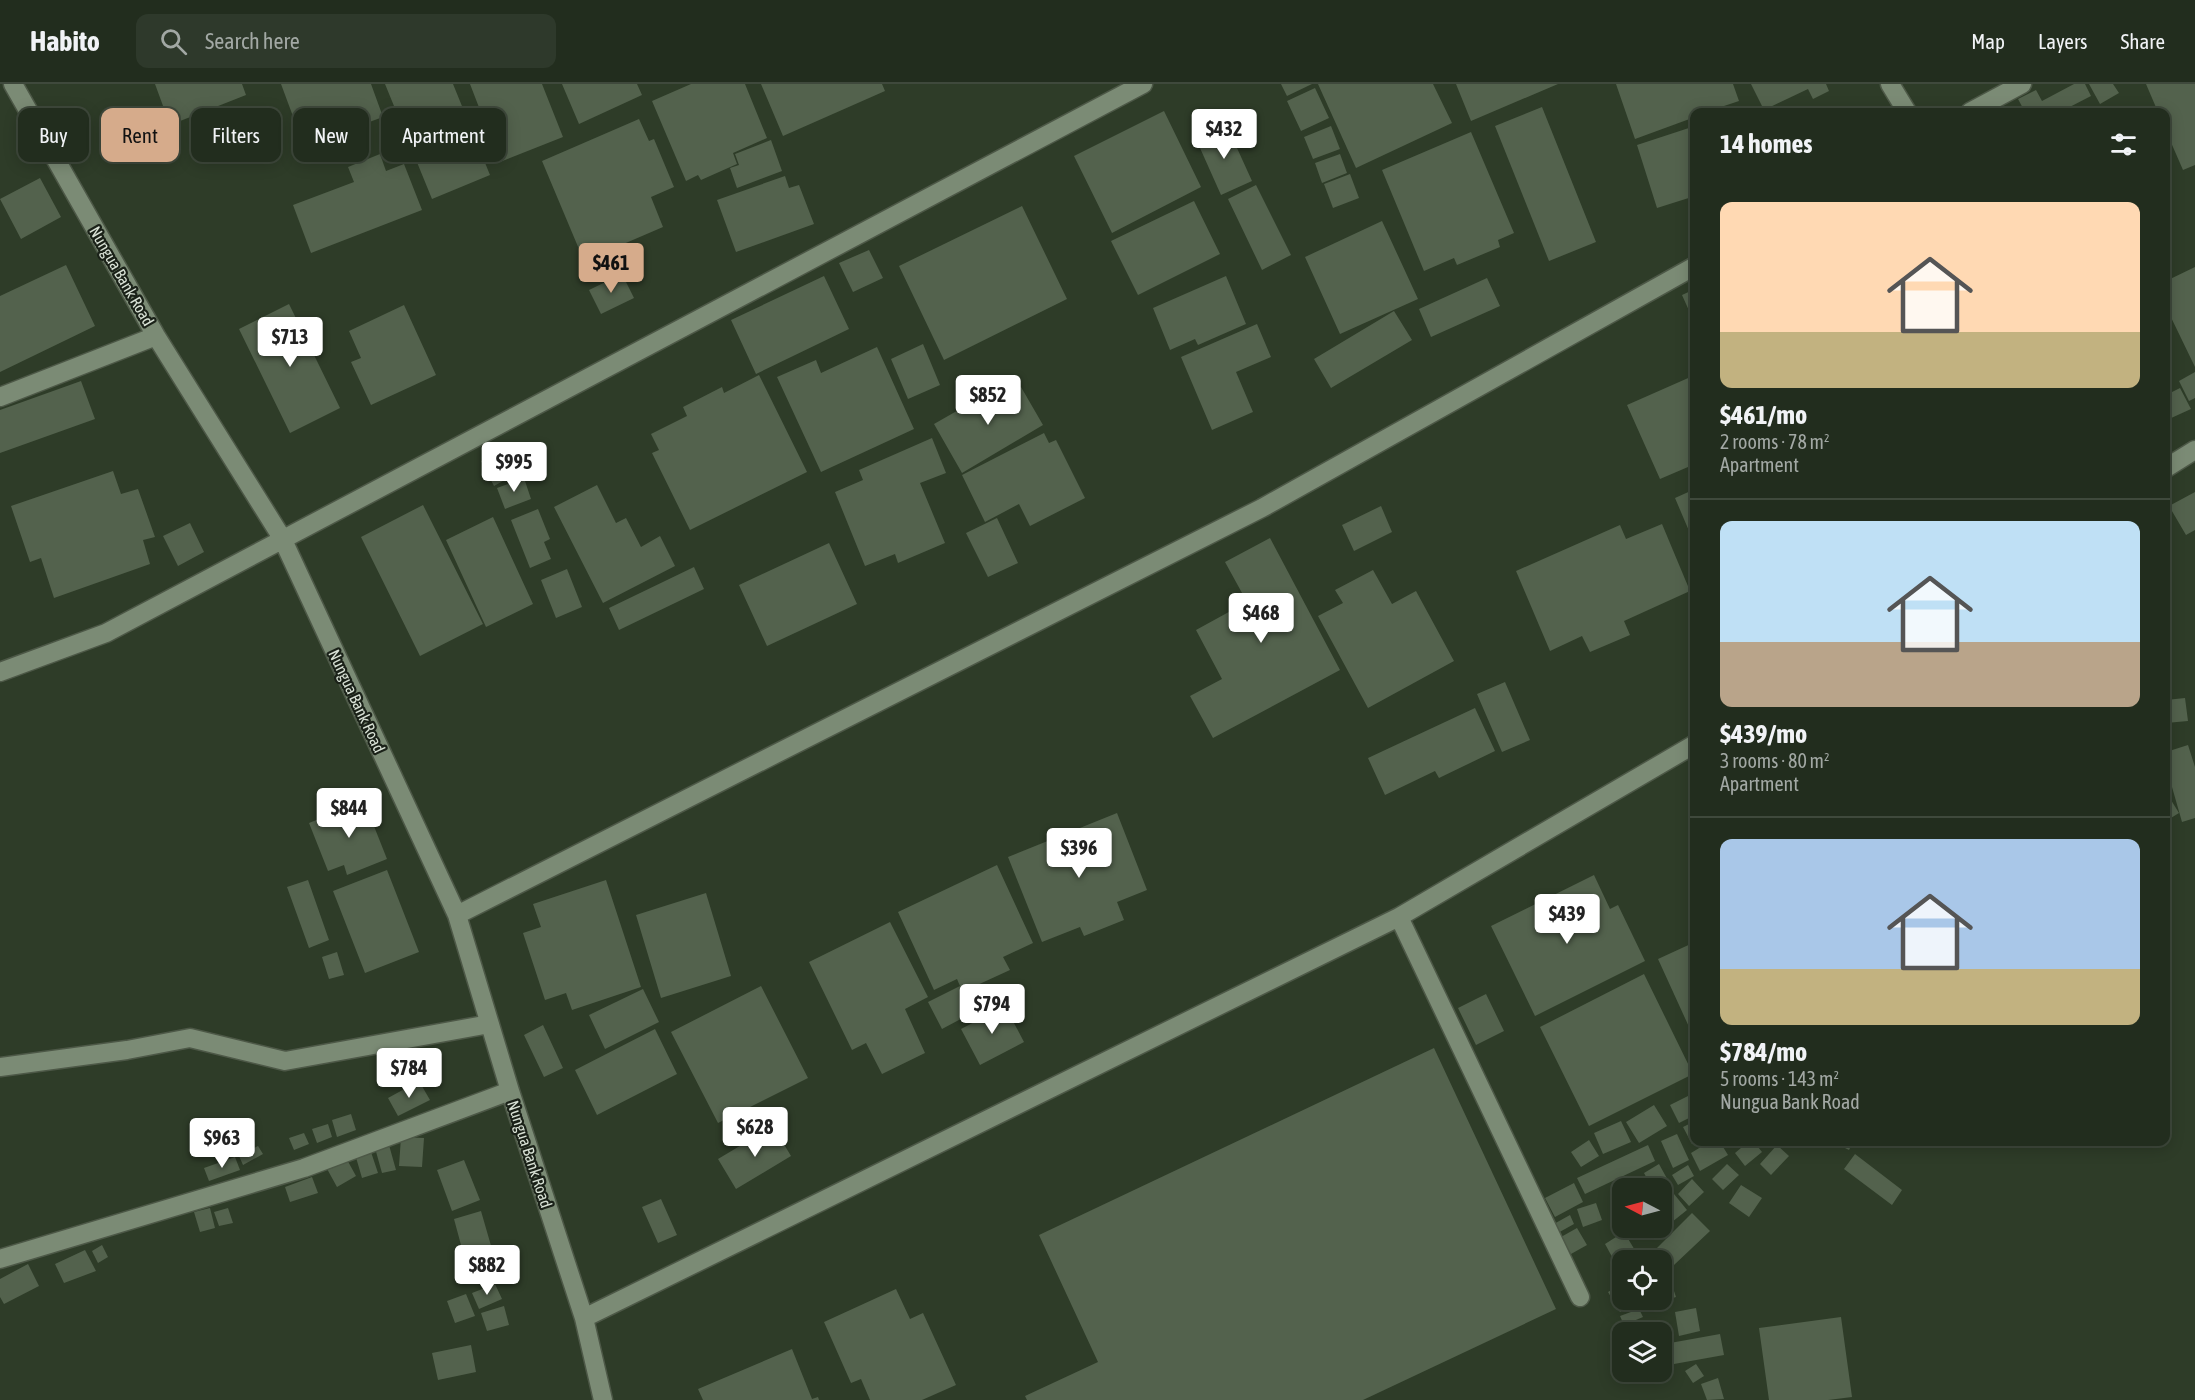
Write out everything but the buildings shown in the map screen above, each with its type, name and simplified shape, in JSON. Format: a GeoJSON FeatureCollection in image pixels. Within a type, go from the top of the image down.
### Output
{"type":"FeatureCollection","features":[{"type":"Feature","properties":{"kind":"street","name":"Nungua Bank Road"},"geometry":{"type":"LineString","coordinates":[[13,84],[156,336],[282,537],[457,915],[510,1091],[584,1318],[603,1400]]}},
{"type":"Feature","properties":{"kind":"street"},"geometry":{"type":"LineString","coordinates":[[0,672],[105,633],[282,537],[1143,84]]}},
{"type":"Feature","properties":{"kind":"street"},"geometry":{"type":"LineString","coordinates":[[1890,84],[1904,108]]}},
{"type":"Feature","properties":{"kind":"street"},"geometry":{"type":"LineString","coordinates":[[1977,108],[2022,84]]}},
{"type":"Feature","properties":{"kind":"street"},"geometry":{"type":"LineString","coordinates":[[457,915],[1262,508],[1690,269]]}},
{"type":"Feature","properties":{"kind":"street"},"geometry":{"type":"LineString","coordinates":[[0,397],[156,336]]}},
{"type":"Feature","properties":{"kind":"street"},"geometry":{"type":"LineString","coordinates":[[2170,466],[2195,450]]}},
{"type":"Feature","properties":{"kind":"street"},"geometry":{"type":"LineString","coordinates":[[584,1318],[1399,917],[1690,747]]}},
{"type":"Feature","properties":{"kind":"street"},"geometry":{"type":"LineString","coordinates":[[1399,917],[1580,1297]]}},
{"type":"Feature","properties":{"kind":"street"},"geometry":{"type":"LineString","coordinates":[[0,1067],[127,1050],[190,1038],[285,1061],[490,1024]]}},
{"type":"Feature","properties":{"kind":"street"},"geometry":{"type":"LineString","coordinates":[[0,1259],[304,1168],[510,1091]]}}]}
